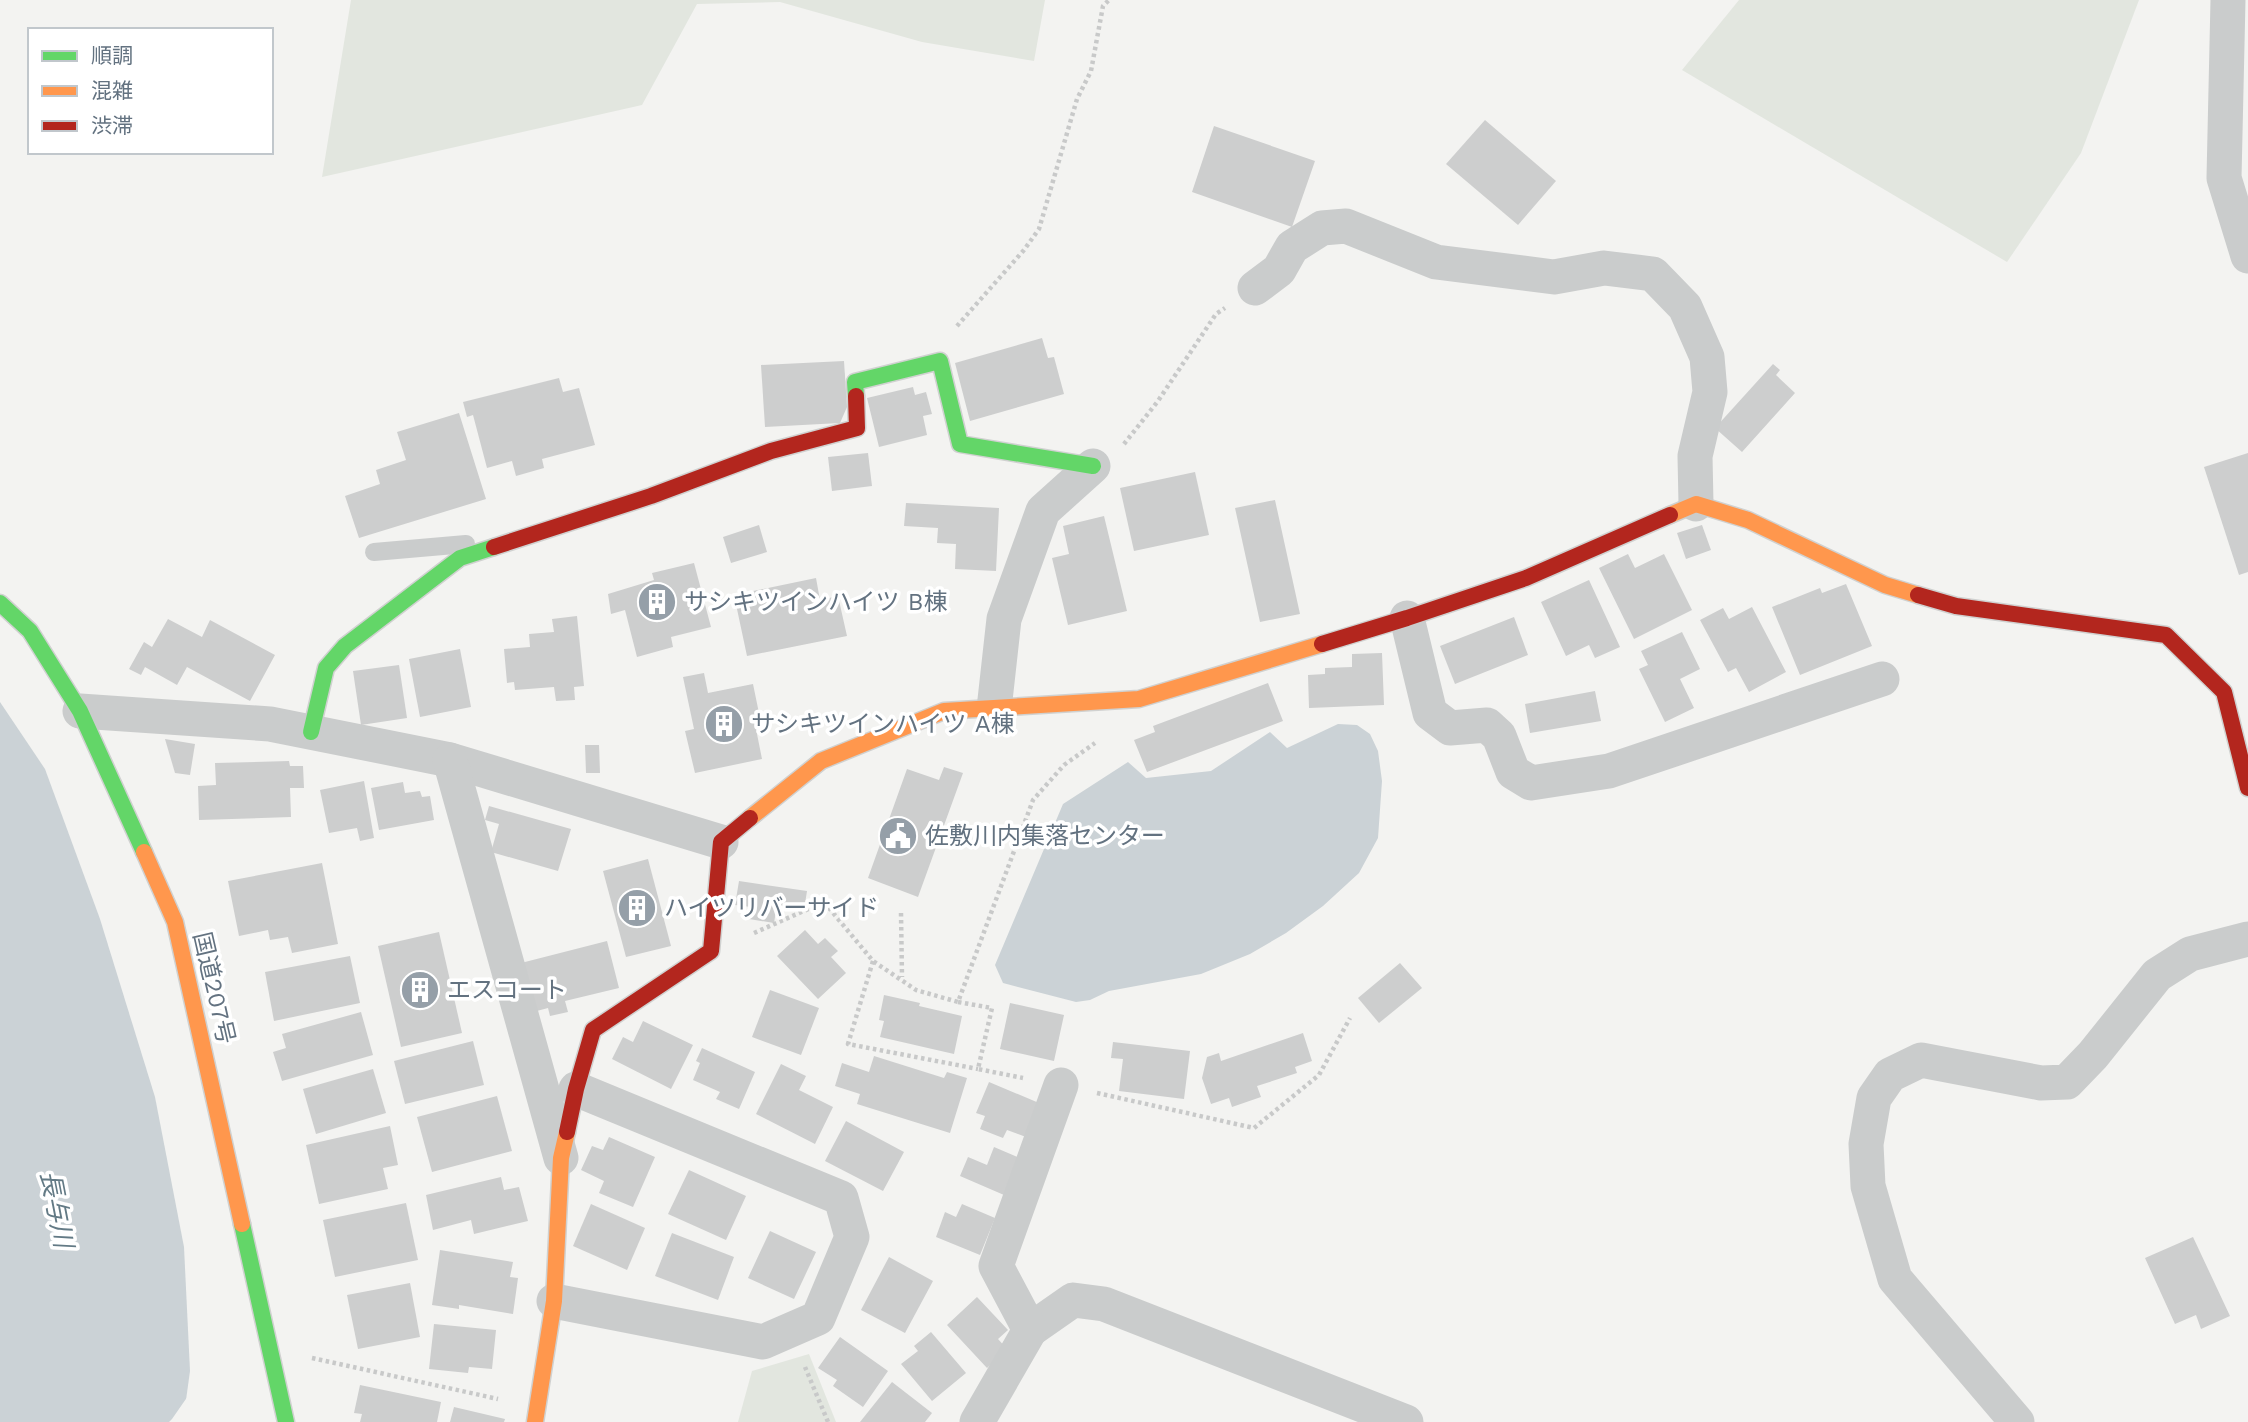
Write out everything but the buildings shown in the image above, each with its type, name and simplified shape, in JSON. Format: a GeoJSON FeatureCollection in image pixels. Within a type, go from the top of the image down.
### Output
{"type":"FeatureCollection","features":[{"type":"Feature","properties":{"kind":"main road"},"geometry":{"type":"LineString","coordinates":[[312,732],[326,668],[345,646],[460,558],[650,496],[771,451],[857,428],[855,382],[940,361],[960,444],[1093,466]]}},
{"type":"Feature","properties":{"kind":"main road"},"geometry":{"type":"LineString","coordinates":[[536,1415],[554,1301],[561,1158],[576,1089],[593,1030],[710,951],[721,842],[821,761],[944,711],[1139,699],[1408,618],[1526,578],[1660,517],[1696,504],[1748,520],[1885,585],[1956,606],[2166,635],[2236,690],[2248,788]]}},
{"type":"Feature","properties":{"kind":"main road","name":"国道207号"},"geometry":{"type":"LineString","coordinates":[[0,603],[30,631],[80,711],[175,922],[287,1422]]}},
{"type":"Feature","properties":{"kind":"street"},"geometry":{"type":"LineString","coordinates":[[2228,0],[2224,178],[2248,256]]}},
{"type":"Feature","properties":{"kind":"street"},"geometry":{"type":"LineString","coordinates":[[1255,288],[1279,270],[1292,247],[1322,228],[1346,226],[1436,262],[1554,277],[1604,268],[1653,274],[1685,307],[1707,357],[1710,391],[1695,456],[1696,504]]}},
{"type":"Feature","properties":{"kind":"street"},"geometry":{"type":"LineString","coordinates":[[993,709],[1004,619],[1044,511],[1093,466]]}},
{"type":"Feature","properties":{"kind":"street"},"geometry":{"type":"LineString","coordinates":[[1408,618],[1430,713],[1450,729],[1487,724],[1499,736],[1513,772],[1531,783],[1609,771],[1882,680]]}},
{"type":"Feature","properties":{"kind":"street"},"geometry":{"type":"LineString","coordinates":[[80,711],[270,724],[450,760],[721,842]]}},
{"type":"Feature","properties":{"kind":"street"},"geometry":{"type":"LineString","coordinates":[[450,760],[561,1158]]}},
{"type":"Feature","properties":{"kind":"street"},"geometry":{"type":"LineString","coordinates":[[2017,1422],[1895,1279],[1868,1186],[1866,1144],[1874,1098],[1891,1076],[1921,1060],[2041,1083],[2067,1082],[2093,1055],[2157,975],[2190,954],[2248,939]]}},
{"type":"Feature","properties":{"kind":"street"},"geometry":{"type":"LineString","coordinates":[[1030,1330],[996,1266],[1062,1085]]}},
{"type":"Feature","properties":{"kind":"street"},"geometry":{"type":"LineString","coordinates":[[554,1301],[763,1342],[818,1318],[852,1237],[841,1198],[576,1089]]}},
{"type":"Feature","properties":{"kind":"street"},"geometry":{"type":"LineString","coordinates":[[977,1422],[1030,1330],[1073,1300],[1104,1304],[1406,1422]]}},
{"type":"Feature","properties":{"kind":"lane"},"geometry":{"type":"LineString","coordinates":[[374,552],[515,540]]}},
{"type":"Feature","properties":{"kind":"path"},"geometry":{"type":"LineString","coordinates":[[940,361],[946,340],[1039,229],[1077,99],[1091,71],[1102,6],[1109,0]]}},
{"type":"Feature","properties":{"kind":"path"},"geometry":{"type":"LineString","coordinates":[[1093,466],[1116,455],[1157,401],[1216,314],[1255,288]]}},
{"type":"Feature","properties":{"kind":"path"},"geometry":{"type":"LineString","coordinates":[[958,1002],[1033,800],[1064,765],[1096,742]]}},
{"type":"Feature","properties":{"kind":"path"},"geometry":{"type":"LineString","coordinates":[[710,951],[824,902],[873,961],[916,989],[958,1002],[992,1008],[978,1069]]}},
{"type":"Feature","properties":{"kind":"path"},"geometry":{"type":"LineString","coordinates":[[901,913],[902,978]]}},
{"type":"Feature","properties":{"kind":"path"},"geometry":{"type":"LineString","coordinates":[[873,961],[848,1044],[1062,1085],[1254,1128],[1319,1075],[1350,1018]]}},
{"type":"Feature","properties":{"kind":"path"},"geometry":{"type":"LineString","coordinates":[[790,1330],[828,1422]]}},
{"type":"Feature","properties":{"kind":"path"},"geometry":{"type":"LineString","coordinates":[[271,1349],[536,1415]]}},
{"type":"Feature","properties":{"kind":"shaded area"},"geometry":{"type":"Polygon","coordinates":[[[351,0],[1045,0],[1034,61],[922,42],[780,2],[697,4],[642,105],[322,177],[351,0]]]}},
{"type":"Feature","properties":{"kind":"shaded area"},"geometry":{"type":"Polygon","coordinates":[[[1739,0],[2139,0],[2081,153],[2007,262],[1682,70],[1739,0]]]}},
{"type":"Feature","properties":{"kind":"shaded area"},"geometry":{"type":"Polygon","coordinates":[[[809,1354],[836,1422],[738,1422],[752,1371],[809,1354]]]}},
{"type":"Feature","properties":{"kind":"water","name":"長与川"},"geometry":{"type":"Polygon","coordinates":[[[0,702],[45,769],[100,919],[155,1097],[184,1247],[190,1371],[183,1422],[0,1422],[0,702]]]}},
{"type":"Feature","properties":{"kind":"water"},"geometry":{"type":"Polygon","coordinates":[[[1338,724],[1357,725],[1370,734],[1378,751],[1382,781],[1378,838],[1359,873],[1323,906],[1286,933],[1250,954],[1201,974],[1109,991],[1090,1000],[1076,1002],[1003,983],[995,965],[1063,804],[1128,762],[1146,778],[1211,771],[1270,732],[1287,748],[1338,724]]]}},
{"type":"Feature","properties":{"kind":"pier"},"geometry":{"type":"Polygon","coordinates":[[[188,1396],[185,1422],[169,1422],[172,1419],[188,1396]]]}},
{"type":"Feature","properties":{"kind":"traffic: fast"},"geometry":{"type":"LineString","coordinates":[[856,396],[855,382],[940,361],[960,444],[1093,466]]}},
{"type":"Feature","properties":{"kind":"traffic: fast"},"geometry":{"type":"LineString","coordinates":[[311,732],[326,668],[345,646],[460,558],[494,547]]}},
{"type":"Feature","properties":{"kind":"traffic: fast"},"geometry":{"type":"LineString","coordinates":[[0,603],[30,631],[80,711],[144,852]]}},
{"type":"Feature","properties":{"kind":"traffic: fast"},"geometry":{"type":"LineString","coordinates":[[242,1224],[286,1422]]}},
{"type":"Feature","properties":{"kind":"traffic: slow"},"geometry":{"type":"LineString","coordinates":[[1670,515],[1696,504],[1748,520],[1885,585],[1918,595]]}},
{"type":"Feature","properties":{"kind":"traffic: slow"},"geometry":{"type":"LineString","coordinates":[[750,818],[821,761],[944,711],[1139,699],[1322,644]]}},
{"type":"Feature","properties":{"kind":"traffic: slow"},"geometry":{"type":"LineString","coordinates":[[144,852],[175,922],[242,1224]]}},
{"type":"Feature","properties":{"kind":"traffic: slow"},"geometry":{"type":"LineString","coordinates":[[535,1422],[554,1301],[561,1158],[567,1132]]}},
{"type":"Feature","properties":{"kind":"traffic: jam"},"geometry":{"type":"LineString","coordinates":[[494,547],[651,496],[771,451],[857,428],[856,396]]}},
{"type":"Feature","properties":{"kind":"traffic: jam"},"geometry":{"type":"LineString","coordinates":[[1322,644],[1526,578],[1670,515]]}},
{"type":"Feature","properties":{"kind":"traffic: jam"},"geometry":{"type":"LineString","coordinates":[[1918,595],[1956,606],[2166,635],[2224,692],[2248,788]]}},
{"type":"Feature","properties":{"kind":"traffic: jam"},"geometry":{"type":"LineString","coordinates":[[567,1132],[593,1030],[711,951],[721,842],[750,818]]}},
{"type":"Feature","properties":{"kind":"place","name":"サシキツインハイツ B棟"},"geometry":{"type":"Point","coordinates":[657,602]}},
{"type":"Feature","properties":{"kind":"place","name":"サシキツインハイツ A棟"},"geometry":{"type":"Point","coordinates":[724,724]}},
{"type":"Feature","properties":{"kind":"place","name":"佐敷川内集落センター"},"geometry":{"type":"Point","coordinates":[898,836]}},
{"type":"Feature","properties":{"kind":"place","name":"ハイツリバーサイド"},"geometry":{"type":"Point","coordinates":[637,908]}},
{"type":"Feature","properties":{"kind":"place","name":"エスコート"},"geometry":{"type":"Point","coordinates":[420,990]}}]}
